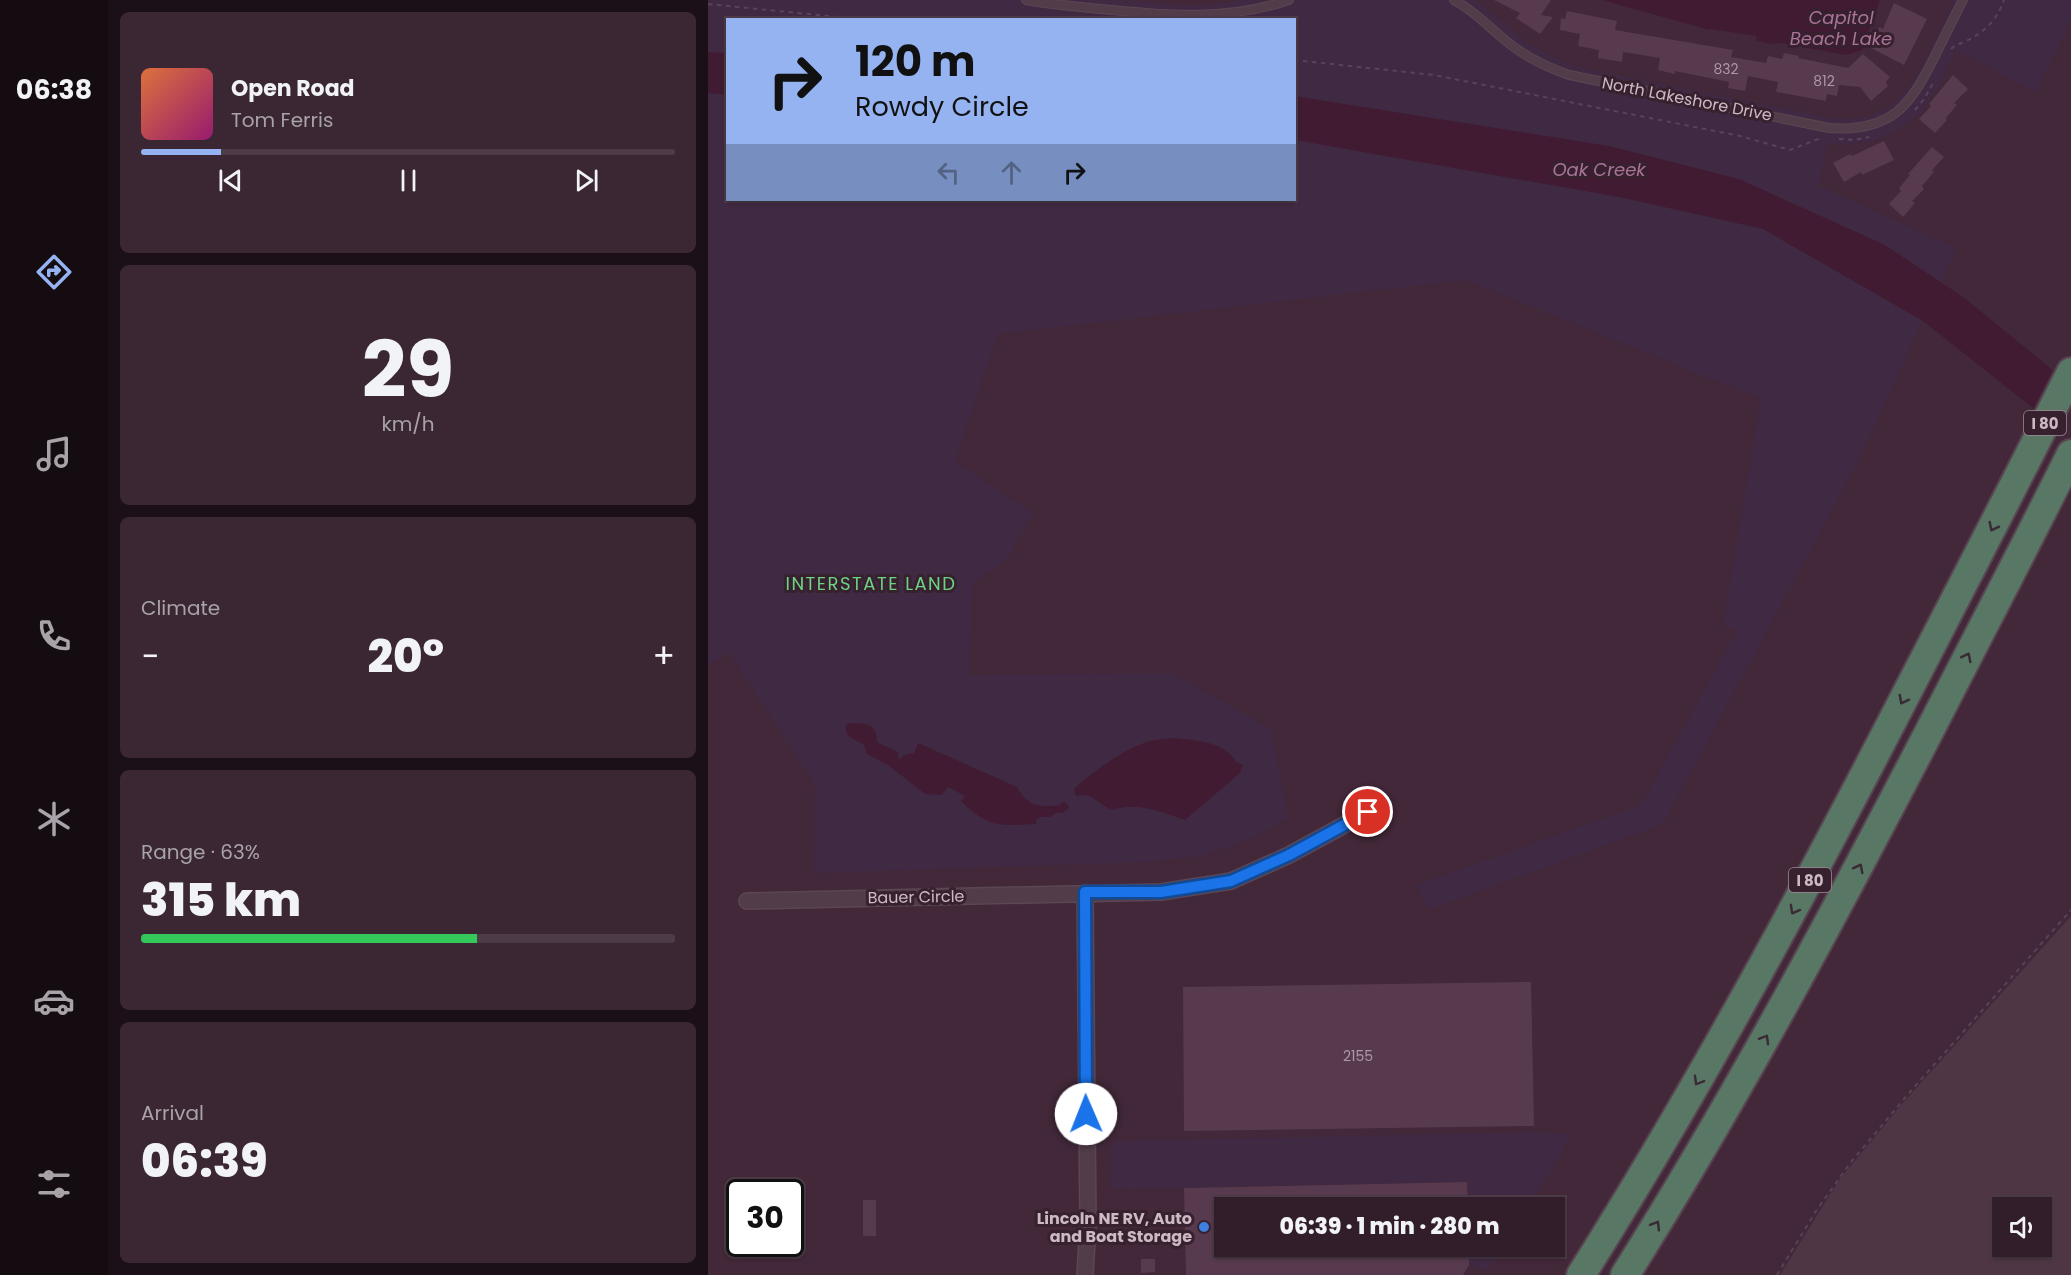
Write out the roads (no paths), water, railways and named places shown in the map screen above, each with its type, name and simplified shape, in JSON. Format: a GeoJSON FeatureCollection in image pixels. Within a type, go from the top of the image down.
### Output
{"type":"FeatureCollection","features":[{"type":"Feature","properties":{"kind":"highway","name":"I 80"},"geometry":{"type":"LineString","coordinates":[[1581,1275],[1670,1130],[1820,861],[2071,372]]}},
{"type":"Feature","properties":{"kind":"highway","name":"I 80"},"geometry":{"type":"LineString","coordinates":[[1625,1275],[1708,1138],[1835,912],[2071,454]]}},
{"type":"Feature","properties":{"kind":"street","name":"Bauer Circle"},"geometry":{"type":"LineString","coordinates":[[747,901],[1161,892],[1231,881],[1289,855],[1368,812]]}},
{"type":"Feature","properties":{"kind":"street"},"geometry":{"type":"LineString","coordinates":[[1085,892],[1088,1224],[1085,1275]]}},
{"type":"Feature","properties":{"kind":"lane"},"geometry":{"type":"LineString","coordinates":[[1026,0],[1137,13],[1200,16],[1242,11],[1289,0]]}},
{"type":"Feature","properties":{"kind":"lane","name":"North Lakeshore Drive"},"geometry":{"type":"LineString","coordinates":[[1454,0],[1474,13],[1514,47],[1534,60],[1569,75],[1829,128],[1862,128],[1889,118],[1910,99],[1923,80],[1963,0]]}},
{"type":"Feature","properties":{"kind":"water","name":"Capitol Beach Lake"},"geometry":{"type":"Polygon","coordinates":[[[1602,0],[1880,0],[1862,50],[1846,55],[1782,43],[1757,41],[1756,36],[1710,30],[1602,0]]]}},
{"type":"Feature","properties":{"kind":"water"},"geometry":{"type":"Polygon","coordinates":[[[708,52],[726,53],[726,95],[708,93],[708,52]]]}},
{"type":"Feature","properties":{"kind":"water","name":"Oak Creek"},"geometry":{"type":"Polygon","coordinates":[[[1296,96],[1609,146],[1739,179],[1885,245],[1963,297],[2071,385],[2071,438],[1923,321],[1763,229],[1619,197],[1296,140],[1296,96]]]}},
{"type":"Feature","properties":{"kind":"water"},"geometry":{"type":"Polygon","coordinates":[[[848,723],[872,727],[878,743],[898,752],[899,760],[904,755],[914,753],[918,743],[1017,787],[1030,802],[1040,806],[1053,806],[1060,805],[1064,801],[1069,806],[1068,809],[1050,817],[1040,817],[1036,820],[1036,824],[1004,825],[987,821],[961,801],[965,796],[948,787],[942,795],[925,794],[888,765],[867,754],[864,745],[848,736],[845,728],[848,723]]]}},
{"type":"Feature","properties":{"kind":"water"},"geometry":{"type":"Polygon","coordinates":[[[1173,738],[1217,746],[1243,765],[1240,773],[1185,820],[1140,807],[1113,810],[1087,795],[1076,796],[1074,789],[1122,753],[1154,740],[1173,738]]]}},
{"type":"Feature","properties":{"kind":"place","name":"Lincoln NE RV, Auto and Boat Storage"},"geometry":{"type":"Point","coordinates":[1204,1227]}},
{"type":"Feature","properties":{"kind":"district","name":"INTERSTATE LAND"},"geometry":{"type":"Point","coordinates":[871,583]}}]}
